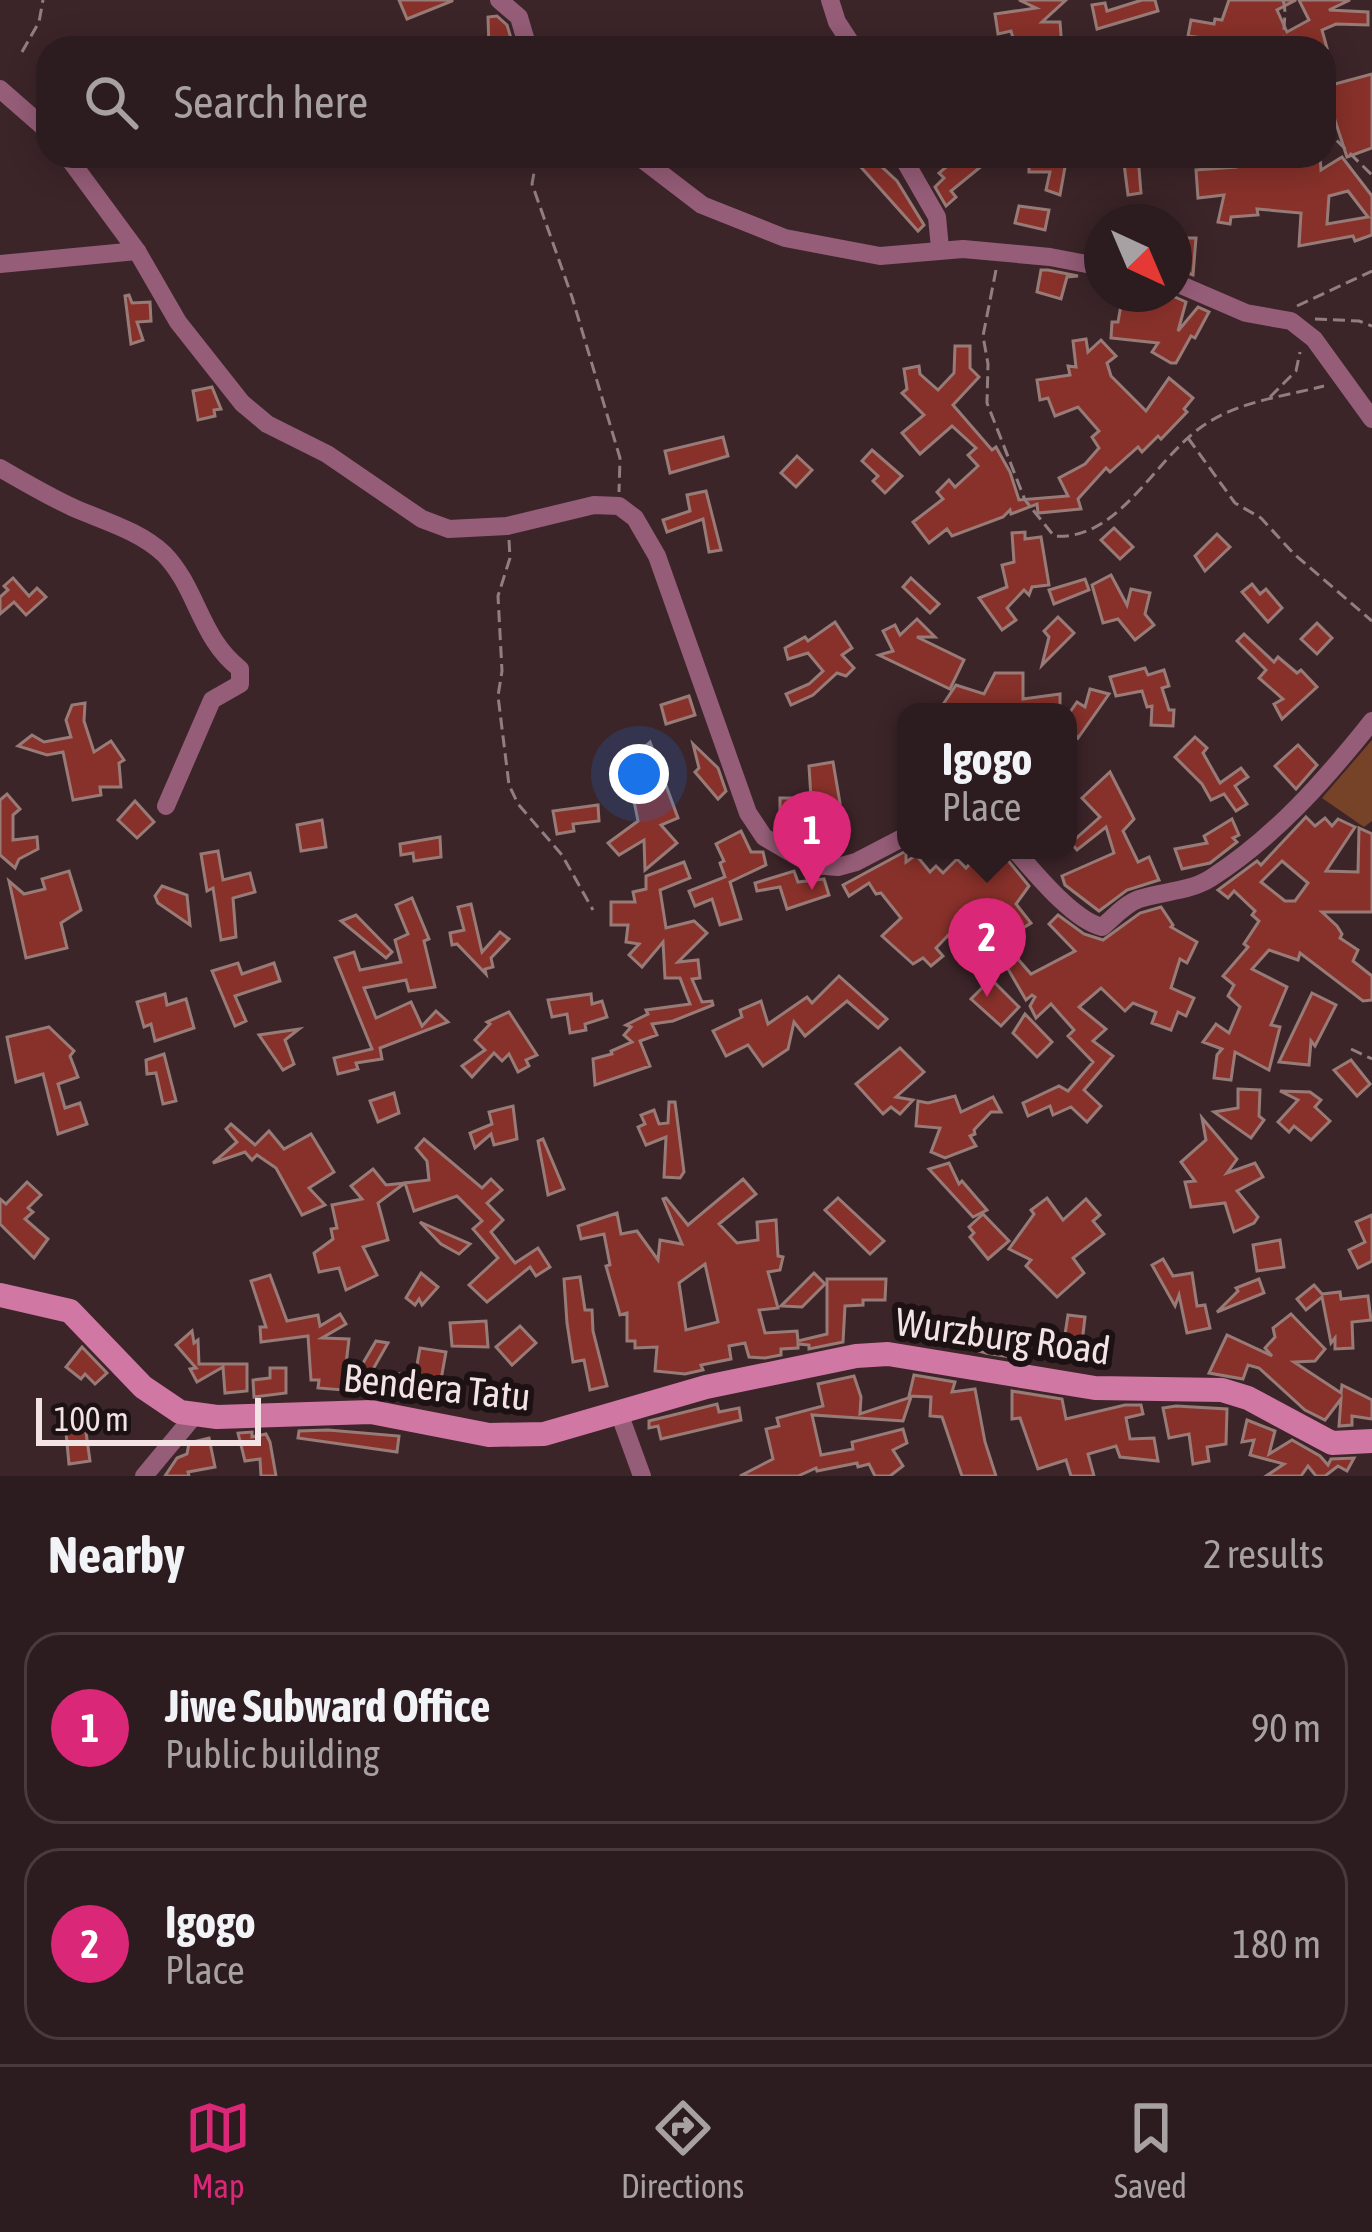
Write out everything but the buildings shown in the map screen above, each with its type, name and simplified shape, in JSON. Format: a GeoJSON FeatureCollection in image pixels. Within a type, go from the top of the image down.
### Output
{"type":"FeatureCollection","features":[{"type":"Feature","properties":{"kind":"main road","name":"Bendera Tatu"},"geometry":{"type":"LineString","coordinates":[[0,1295],[70,1311],[142,1387],[163,1403],[194,1415],[370,1412],[489,1436],[519,1437],[544,1434],[618,1410]]}},
{"type":"Feature","properties":{"kind":"main road","name":"Wurzburg Road"},"geometry":{"type":"LineString","coordinates":[[618,1410],[856,1356],[888,1354],[1096,1388],[1222,1390],[1248,1398],[1332,1443],[1372,1442]]}},
{"type":"Feature","properties":{"kind":"street"},"geometry":{"type":"LineString","coordinates":[[499,0],[519,17],[525,36]]}},
{"type":"Feature","properties":{"kind":"street"},"geometry":{"type":"LineString","coordinates":[[830,0],[846,36]]}},
{"type":"Feature","properties":{"kind":"street"},"geometry":{"type":"LineString","coordinates":[[0,89],[36,120]]}},
{"type":"Feature","properties":{"kind":"street"},"geometry":{"type":"LineString","coordinates":[[76,168],[137,251],[178,322],[242,404],[267,424],[344,464],[422,519],[449,529],[507,526],[594,505],[619,506],[635,518],[657,556],[748,813],[764,838],[812,865],[838,867],[897,840]]}},
{"type":"Feature","properties":{"kind":"street"},"geometry":{"type":"LineString","coordinates":[[654,168],[702,205],[785,238],[880,256],[940,248],[1084,264]]}},
{"type":"Feature","properties":{"kind":"street"},"geometry":{"type":"LineString","coordinates":[[909,168],[937,217],[940,248]]}},
{"type":"Feature","properties":{"kind":"street"},"geometry":{"type":"LineString","coordinates":[[0,264],[137,251]]}},
{"type":"Feature","properties":{"kind":"street"},"geometry":{"type":"LineString","coordinates":[[1192,290],[1246,314],[1291,321],[1314,339],[1372,419]]}},
{"type":"Feature","properties":{"kind":"street"},"geometry":{"type":"LineString","coordinates":[[0,468],[139,536],[162,552],[177,570],[211,641],[240,669],[240,684],[212,700],[166,806]]}},
{"type":"Feature","properties":{"kind":"street"},"geometry":{"type":"LineString","coordinates":[[1024,859],[1048,887],[1091,924],[1102,927],[1127,904],[1194,887],[1220,872],[1291,812],[1372,721]]}},
{"type":"Feature","properties":{"kind":"street"},"geometry":{"type":"LineString","coordinates":[[618,1410],[642,1476]]}},
{"type":"Feature","properties":{"kind":"street"},"geometry":{"type":"LineString","coordinates":[[144,1476],[194,1415]]}},
{"type":"Feature","properties":{"kind":"path"},"geometry":{"type":"LineString","coordinates":[[22,52],[39,22],[43,0]]}},
{"type":"Feature","properties":{"kind":"path"},"geometry":{"type":"LineString","coordinates":[[1281,36],[1282,0]]}},
{"type":"Feature","properties":{"kind":"path"},"geometry":{"type":"LineString","coordinates":[[1336,140],[1372,175]]}},
{"type":"Feature","properties":{"kind":"path"},"geometry":{"type":"LineString","coordinates":[[535,168],[532,184],[620,458],[619,506]]}},
{"type":"Feature","properties":{"kind":"path"},"geometry":{"type":"LineString","coordinates":[[996,253],[983,336],[987,403],[1025,500],[1054,536],[1078,535],[1106,524],[1149,474],[1210,422],[1270,397],[1345,381]]}},
{"type":"Feature","properties":{"kind":"path"},"geometry":{"type":"LineString","coordinates":[[1267,317],[1372,271]]}},
{"type":"Feature","properties":{"kind":"path"},"geometry":{"type":"LineString","coordinates":[[1291,321],[1359,321],[1372,326]]}},
{"type":"Feature","properties":{"kind":"path"},"geometry":{"type":"LineString","coordinates":[[1270,397],[1296,371],[1303,346],[1314,339]]}},
{"type":"Feature","properties":{"kind":"path"},"geometry":{"type":"LineString","coordinates":[[1188,438],[1235,503],[1262,518],[1294,554],[1372,621]]}},
{"type":"Feature","properties":{"kind":"path"},"geometry":{"type":"LineString","coordinates":[[507,526],[510,558],[498,596],[502,670],[498,696],[509,785],[518,804],[562,855],[593,910]]}},
{"type":"Feature","properties":{"kind":"path"},"geometry":{"type":"LineString","coordinates":[[1351,1049],[1372,1058]]}},
{"type":"Feature","properties":{"kind":"shaded area"},"geometry":{"type":"Polygon","coordinates":[[[1372,740],[1372,821],[1364,827],[1322,798],[1372,740]]]}},
{"type":"Feature","properties":{"kind":"place","name":"Jiwe Subward Office"},"geometry":{"type":"Point","coordinates":[812,890]}},
{"type":"Feature","properties":{"kind":"place","name":"Igogo"},"geometry":{"type":"Point","coordinates":[987,997]}}]}
